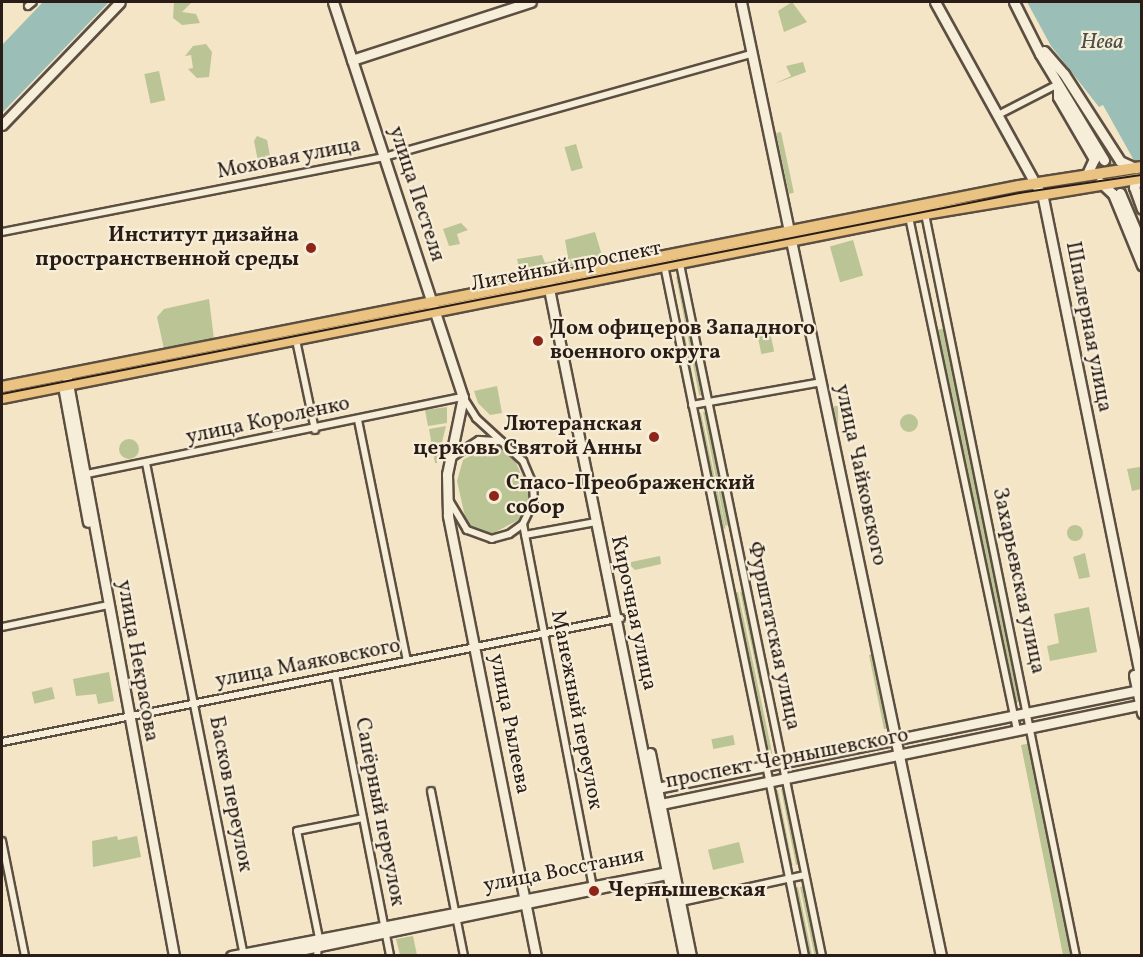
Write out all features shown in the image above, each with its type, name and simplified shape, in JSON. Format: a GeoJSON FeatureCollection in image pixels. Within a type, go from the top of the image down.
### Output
{"type":"FeatureCollection","features":[{"type":"Feature","properties":{"kind":"main road","name":"Литейный проспект"},"geometry":{"type":"LineString","coordinates":[[908,213],[925,214],[1037,190],[1087,174],[1139,173]]}},
{"type":"Feature","properties":{"kind":"main road","name":"Литейный проспект"},"geometry":{"type":"LineString","coordinates":[[2,398],[65,382],[908,213],[1037,190],[1100,182],[1139,173]]}},
{"type":"Feature","properties":{"kind":"main road","name":"Литейный проспект"},"geometry":{"type":"LineString","coordinates":[[663,262],[680,264],[792,236]]}},
{"type":"Feature","properties":{"kind":"main road","name":"Литейный проспект"},"geometry":{"type":"LineString","coordinates":[[2,387],[65,382],[296,340],[435,307]]}},
{"type":"Feature","properties":{"kind":"street"},"geometry":{"type":"LineString","coordinates":[[2,125],[120,2]]}},
{"type":"Feature","properties":{"kind":"street","name":"улица Пестеля"},"geometry":{"type":"LineString","coordinates":[[333,2],[464,397]]}},
{"type":"Feature","properties":{"kind":"street"},"geometry":{"type":"LineString","coordinates":[[352,60],[531,2]]}},
{"type":"Feature","properties":{"kind":"street","name":"улица Чайковского"},"geometry":{"type":"LineString","coordinates":[[741,2],[792,236],[941,956]]}},
{"type":"Feature","properties":{"kind":"street","name":"Шпалерная улица"},"geometry":{"type":"LineString","coordinates":[[935,2],[1000,114],[1037,190],[1140,688],[1141,707]]}},
{"type":"Feature","properties":{"kind":"street"},"geometry":{"type":"LineString","coordinates":[[1014,2],[1058,84],[1107,160],[1044,51],[1020,2]]}},
{"type":"Feature","properties":{"kind":"street"},"geometry":{"type":"LineString","coordinates":[[1044,51],[1064,74],[1120,161],[1139,173],[1134,187],[1142,209]]}},
{"type":"Feature","properties":{"kind":"street","name":"Моховая улица"},"geometry":{"type":"LineString","coordinates":[[2,232],[384,157],[753,53]]}},
{"type":"Feature","properties":{"kind":"street"},"geometry":{"type":"LineString","coordinates":[[1000,114],[1058,84]]}},
{"type":"Feature","properties":{"kind":"street"},"geometry":{"type":"LineString","coordinates":[[1058,84],[1058,97],[1094,159],[1087,174]]}},
{"type":"Feature","properties":{"kind":"street"},"geometry":{"type":"LineString","coordinates":[[1100,182],[1113,194],[1142,265]]}},
{"type":"Feature","properties":{"kind":"street"},"geometry":{"type":"LineString","coordinates":[[1142,228],[1123,192],[1142,245]]}},
{"type":"Feature","properties":{"kind":"street","name":"Захарьевская улица"},"geometry":{"type":"LineString","coordinates":[[908,213],[1017,730]]}},
{"type":"Feature","properties":{"kind":"street","name":"Захарьевская улица"},"geometry":{"type":"LineString","coordinates":[[925,214],[1076,956]]}},
{"type":"Feature","properties":{"kind":"street","name":"Фурштатская улица"},"geometry":{"type":"LineString","coordinates":[[663,262],[805,956]]}},
{"type":"Feature","properties":{"kind":"street","name":"Фурштатская улица"},"geometry":{"type":"LineString","coordinates":[[680,264],[822,956]]}},
{"type":"Feature","properties":{"kind":"street","name":"Кирочная улица"},"geometry":{"type":"LineString","coordinates":[[549,286],[596,522],[619,619]]}},
{"type":"Feature","properties":{"kind":"street","name":"Кирочная улица"},"geometry":{"type":"LineString","coordinates":[[549,286],[655,793],[684,956]]}},
{"type":"Feature","properties":{"kind":"street"},"geometry":{"type":"LineString","coordinates":[[296,340],[315,430]]}},
{"type":"Feature","properties":{"kind":"street","name":"улица Некрасова"},"geometry":{"type":"LineString","coordinates":[[65,382],[168,956]]}},
{"type":"Feature","properties":{"kind":"street"},"geometry":{"type":"LineString","coordinates":[[692,405],[822,382]]}},
{"type":"Feature","properties":{"kind":"street"},"geometry":{"type":"LineString","coordinates":[[464,397],[472,414],[523,461],[533,484],[534,501],[523,524],[501,537],[483,538],[467,530],[449,499],[450,459],[464,397]]}},
{"type":"Feature","properties":{"kind":"street","name":"улица Короленко"},"geometry":{"type":"LineString","coordinates":[[82,475],[315,430],[464,397]]}},
{"type":"Feature","properties":{"kind":"street"},"geometry":{"type":"LineString","coordinates":[[950,414],[966,411]]}},
{"type":"Feature","properties":{"kind":"street"},"geometry":{"type":"LineString","coordinates":[[358,420],[407,661]]}},
{"type":"Feature","properties":{"kind":"street"},"geometry":{"type":"LineString","coordinates":[[450,459],[479,440],[501,442]]}},
{"type":"Feature","properties":{"kind":"street","name":"Басков переулок"},"geometry":{"type":"LineString","coordinates":[[146,463],[244,954]]}},
{"type":"Feature","properties":{"kind":"street","name":"улица Рылеева"},"geometry":{"type":"LineString","coordinates":[[449,499],[448,516],[536,956]]}},
{"type":"Feature","properties":{"kind":"street"},"geometry":{"type":"LineString","coordinates":[[970,510],[985,507]]}},
{"type":"Feature","properties":{"kind":"street"},"geometry":{"type":"LineString","coordinates":[[525,535],[596,522]]}},
{"type":"Feature","properties":{"kind":"street","name":"Манежный переулок"},"geometry":{"type":"LineString","coordinates":[[523,524],[593,888]]}},
{"type":"Feature","properties":{"kind":"street","name":"Фурштатская улица"},"geometry":{"type":"LineString","coordinates":[[720,537],[735,534]]}},
{"type":"Feature","properties":{"kind":"street"},"geometry":{"type":"LineString","coordinates":[[990,605],[1005,602]]}},
{"type":"Feature","properties":{"kind":"street"},"geometry":{"type":"LineString","coordinates":[[2,627],[105,606]]}},
{"type":"Feature","properties":{"kind":"street","name":"улица Маяковского"},"geometry":{"type":"LineString","coordinates":[[2,742],[619,619]]}},
{"type":"Feature","properties":{"kind":"street","name":"Сапёрный переулок"},"geometry":{"type":"LineString","coordinates":[[335,675],[390,956]]}},
{"type":"Feature","properties":{"kind":"street","name":"проспект Чернышевского"},"geometry":{"type":"LineString","coordinates":[[655,793],[766,766],[1140,688]]}},
{"type":"Feature","properties":{"kind":"street","name":"проспект Чернышевского"},"geometry":{"type":"LineString","coordinates":[[661,804],[1031,727],[1141,707]]}},
{"type":"Feature","properties":{"kind":"street","name":"улица Некрасова"},"geometry":{"type":"LineString","coordinates":[[125,717],[174,956]]}},
{"type":"Feature","properties":{"kind":"street"},"geometry":{"type":"LineString","coordinates":[[431,791],[464,956]]}},
{"type":"Feature","properties":{"kind":"street","name":"Кирочная улица"},"geometry":{"type":"LineString","coordinates":[[655,793],[661,804],[670,873],[681,902],[691,956]]}},
{"type":"Feature","properties":{"kind":"street"},"geometry":{"type":"LineString","coordinates":[[317,947],[297,831],[363,818]]}},
{"type":"Feature","properties":{"kind":"street"},"geometry":{"type":"LineString","coordinates":[[2,841],[25,956]]}},
{"type":"Feature","properties":{"kind":"street","name":"улица Восстания"},"geometry":{"type":"LineString","coordinates":[[272,956],[385,929],[670,873]]}},
{"type":"Feature","properties":{"kind":"street"},"geometry":{"type":"LineString","coordinates":[[681,902],[805,875]]}},
{"type":"Feature","properties":{"kind":"street","name":"улица Восстания"},"geometry":{"type":"LineString","coordinates":[[231,956],[317,947]]}},
{"type":"Feature","properties":{"kind":"green space"},"geometry":{"type":"Polygon","coordinates":[[[174,2],[192,2],[182,12],[196,14],[200,23],[182,25],[173,18],[174,2]]]}},
{"type":"Feature","properties":{"kind":"green space"},"geometry":{"type":"Polygon","coordinates":[[[792,2],[807,22],[784,32],[778,11],[792,2]]]}},
{"type":"Feature","properties":{"kind":"green space"},"geometry":{"type":"Polygon","coordinates":[[[206,44],[212,52],[209,77],[197,78],[188,69],[193,68],[191,55],[185,56],[193,46],[206,44]]]}},
{"type":"Feature","properties":{"kind":"green space"},"geometry":{"type":"Polygon","coordinates":[[[803,62],[806,72],[774,84],[791,76],[786,66],[803,62]]]}},
{"type":"Feature","properties":{"kind":"green space"},"geometry":{"type":"Polygon","coordinates":[[[159,71],[165,100],[151,103],[144,74],[159,71]]]}},
{"type":"Feature","properties":{"kind":"green space"},"geometry":{"type":"Polygon","coordinates":[[[781,132],[794,193],[789,194],[776,133],[781,132]]]}},
{"type":"Feature","properties":{"kind":"green space"},"geometry":{"type":"Polygon","coordinates":[[[257,136],[267,140],[270,156],[267,162],[258,161],[254,141],[257,136]]]}},
{"type":"Feature","properties":{"kind":"green space"},"geometry":{"type":"Polygon","coordinates":[[[576,144],[583,168],[571,171],[564,147],[576,144]]]}},
{"type":"Feature","properties":{"kind":"green space"},"geometry":{"type":"Polygon","coordinates":[[[461,223],[468,230],[457,234],[460,244],[449,246],[443,229],[461,223]]]}},
{"type":"Feature","properties":{"kind":"green space"},"geometry":{"type":"Polygon","coordinates":[[[595,232],[603,259],[521,277],[517,259],[542,255],[545,263],[568,257],[565,240],[595,232]]]}},
{"type":"Feature","properties":{"kind":"green space"},"geometry":{"type":"Polygon","coordinates":[[[853,240],[863,276],[840,282],[830,247],[853,240]]]}},
{"type":"Feature","properties":{"kind":"green space"},"geometry":{"type":"Polygon","coordinates":[[[680,276],[703,395],[699,396],[676,277],[680,276]]]}},
{"type":"Feature","properties":{"kind":"green space"},"geometry":{"type":"Polygon","coordinates":[[[209,299],[214,339],[164,349],[157,317],[164,309],[209,299]]]}},
{"type":"Feature","properties":{"kind":"green space"},"geometry":{"type":"Polygon","coordinates":[[[683,326],[697,397],[693,397],[679,327],[683,326]]]}},
{"type":"Feature","properties":{"kind":"green space"},"geometry":{"type":"Polygon","coordinates":[[[769,327],[774,351],[761,354],[756,330],[769,327]]]}},
{"type":"Feature","properties":{"kind":"green space"},"geometry":{"type":"Polygon","coordinates":[[[946,328],[1022,701],[1014,703],[936,330],[946,328]]]}},
{"type":"Feature","properties":{"kind":"green space"},"geometry":{"type":"Polygon","coordinates":[[[497,386],[502,413],[490,415],[478,403],[474,391],[497,386]]]}},
{"type":"Feature","properties":{"kind":"green space"},"geometry":{"type":"Polygon","coordinates":[[[834,406],[838,406],[838,471],[834,471],[834,406]]]}},
{"type":"Feature","properties":{"kind":"green space"},"geometry":{"type":"Polygon","coordinates":[[[447,407],[447,423],[428,426],[425,410],[447,407]]]}},
{"type":"Feature","properties":{"kind":"green space"},"geometry":{"type":"Polygon","coordinates":[[[708,411],[730,525],[725,526],[703,412],[708,411]]]}},
{"type":"Feature","properties":{"kind":"green space"},"geometry":{"type":"Polygon","coordinates":[[[701,413],[726,528],[721,529],[696,414],[701,413]]]}},
{"type":"Feature","properties":{"kind":"green space"},"geometry":{"type":"Polygon","coordinates":[[[905,414],[913,414],[918,419],[916,430],[905,432],[900,427],[900,419],[905,414]]]}},
{"type":"Feature","properties":{"kind":"green space"},"geometry":{"type":"Polygon","coordinates":[[[446,426],[437,463],[435,463],[429,429],[446,426]]]}},
{"type":"Feature","properties":{"kind":"green space"},"geometry":{"type":"Polygon","coordinates":[[[129,439],[136,442],[139,449],[136,456],[129,459],[122,456],[119,449],[122,442],[129,439]]]}},
{"type":"Feature","properties":{"kind":"green space"},"geometry":{"type":"Polygon","coordinates":[[[487,446],[503,449],[514,458],[529,493],[527,507],[518,520],[492,534],[477,531],[466,521],[457,481],[463,460],[487,446]]]}},
{"type":"Feature","properties":{"kind":"green space"},"geometry":{"type":"Polygon","coordinates":[[[1140,467],[1141,489],[1132,491],[1127,469],[1140,467]]]}},
{"type":"Feature","properties":{"kind":"green space"},"geometry":{"type":"Polygon","coordinates":[[[1072,525],[1078,525],[1083,533],[1081,539],[1072,541],[1067,536],[1067,530],[1072,525]]]}},
{"type":"Feature","properties":{"kind":"green space"},"geometry":{"type":"Polygon","coordinates":[[[1085,553],[1090,577],[1079,579],[1073,557],[1085,553]]]}},
{"type":"Feature","properties":{"kind":"green space"},"geometry":{"type":"Polygon","coordinates":[[[660,556],[661,564],[635,570],[631,566],[631,562],[660,556]]]}},
{"type":"Feature","properties":{"kind":"green space"},"geometry":{"type":"Polygon","coordinates":[[[744,591],[764,685],[760,686],[740,592],[744,591]]]}},
{"type":"Feature","properties":{"kind":"green space"},"geometry":{"type":"Polygon","coordinates":[[[738,592],[772,753],[767,754],[733,593],[738,592]]]}},
{"type":"Feature","properties":{"kind":"green space"},"geometry":{"type":"Polygon","coordinates":[[[1089,607],[1097,652],[1050,661],[1047,646],[1059,643],[1054,614],[1089,607]]]}},
{"type":"Feature","properties":{"kind":"green space"},"geometry":{"type":"Polygon","coordinates":[[[874,654],[890,728],[884,729],[869,655],[874,654]]]}},
{"type":"Feature","properties":{"kind":"green space"},"geometry":{"type":"Polygon","coordinates":[[[109,672],[114,701],[98,704],[96,694],[76,696],[73,679],[109,672]]]}},
{"type":"Feature","properties":{"kind":"green space"},"geometry":{"type":"Polygon","coordinates":[[[52,687],[55,699],[35,704],[32,692],[52,687]]]}},
{"type":"Feature","properties":{"kind":"green space"},"geometry":{"type":"Polygon","coordinates":[[[733,735],[735,745],[713,749],[711,739],[733,735]]]}},
{"type":"Feature","properties":{"kind":"green space"},"geometry":{"type":"Polygon","coordinates":[[[1032,743],[1072,955],[1063,955],[1021,745],[1032,743]]]}},
{"type":"Feature","properties":{"kind":"green space"},"geometry":{"type":"Polygon","coordinates":[[[781,789],[785,789],[801,864],[796,865],[781,789]]]}},
{"type":"Feature","properties":{"kind":"green space"},"geometry":{"type":"Polygon","coordinates":[[[778,790],[793,866],[789,866],[774,791],[778,790]]]}},
{"type":"Feature","properties":{"kind":"green space"},"geometry":{"type":"Polygon","coordinates":[[[117,836],[118,840],[137,836],[141,857],[93,867],[92,841],[117,836]]]}},
{"type":"Feature","properties":{"kind":"green space"},"geometry":{"type":"Polygon","coordinates":[[[739,842],[744,862],[713,870],[708,850],[739,842]]]}},
{"type":"Feature","properties":{"kind":"green space"},"geometry":{"type":"Polygon","coordinates":[[[805,886],[820,955],[815,956],[800,887],[805,886]]]}},
{"type":"Feature","properties":{"kind":"green space"},"geometry":{"type":"Polygon","coordinates":[[[798,887],[812,955],[807,955],[794,888],[798,887]]]}},
{"type":"Feature","properties":{"kind":"green space"},"geometry":{"type":"Polygon","coordinates":[[[413,936],[417,955],[400,955],[396,939],[413,936]]]}},
{"type":"Feature","properties":{"kind":"water"},"geometry":{"type":"Polygon","coordinates":[[[43,2],[109,2],[2,113],[2,45],[43,2]]]}},
{"type":"Feature","properties":{"kind":"water","name":"Нева"},"geometry":{"type":"Polygon","coordinates":[[[1027,2],[1141,2],[1141,173],[1103,105],[1099,107],[1051,46],[1027,2]]]}},
{"type":"Feature","properties":{"kind":"tunnel"},"geometry":{"type":"LineString","coordinates":[[1109,159],[1126,192]]}},
{"type":"Feature","properties":{"kind":"tram line"},"geometry":{"type":"LineString","coordinates":[[2,394],[1020,193],[1142,175]]}},
{"type":"Feature","properties":{"kind":"place","name":"Институт дизайна пространственной среды"},"geometry":{"type":"Point","coordinates":[311,248]}},
{"type":"Feature","properties":{"kind":"place","name":"Дом офицеров Западного военного округа"},"geometry":{"type":"Point","coordinates":[538,341]}},
{"type":"Feature","properties":{"kind":"place","name":"Лютеранская церковь Святой Анны"},"geometry":{"type":"Point","coordinates":[654,437]}},
{"type":"Feature","properties":{"kind":"place","name":"Спасо-Преображенский собор"},"geometry":{"type":"Point","coordinates":[494,496]}},
{"type":"Feature","properties":{"kind":"place","name":"Чернышевская"},"geometry":{"type":"Point","coordinates":[594,891]}}]}
